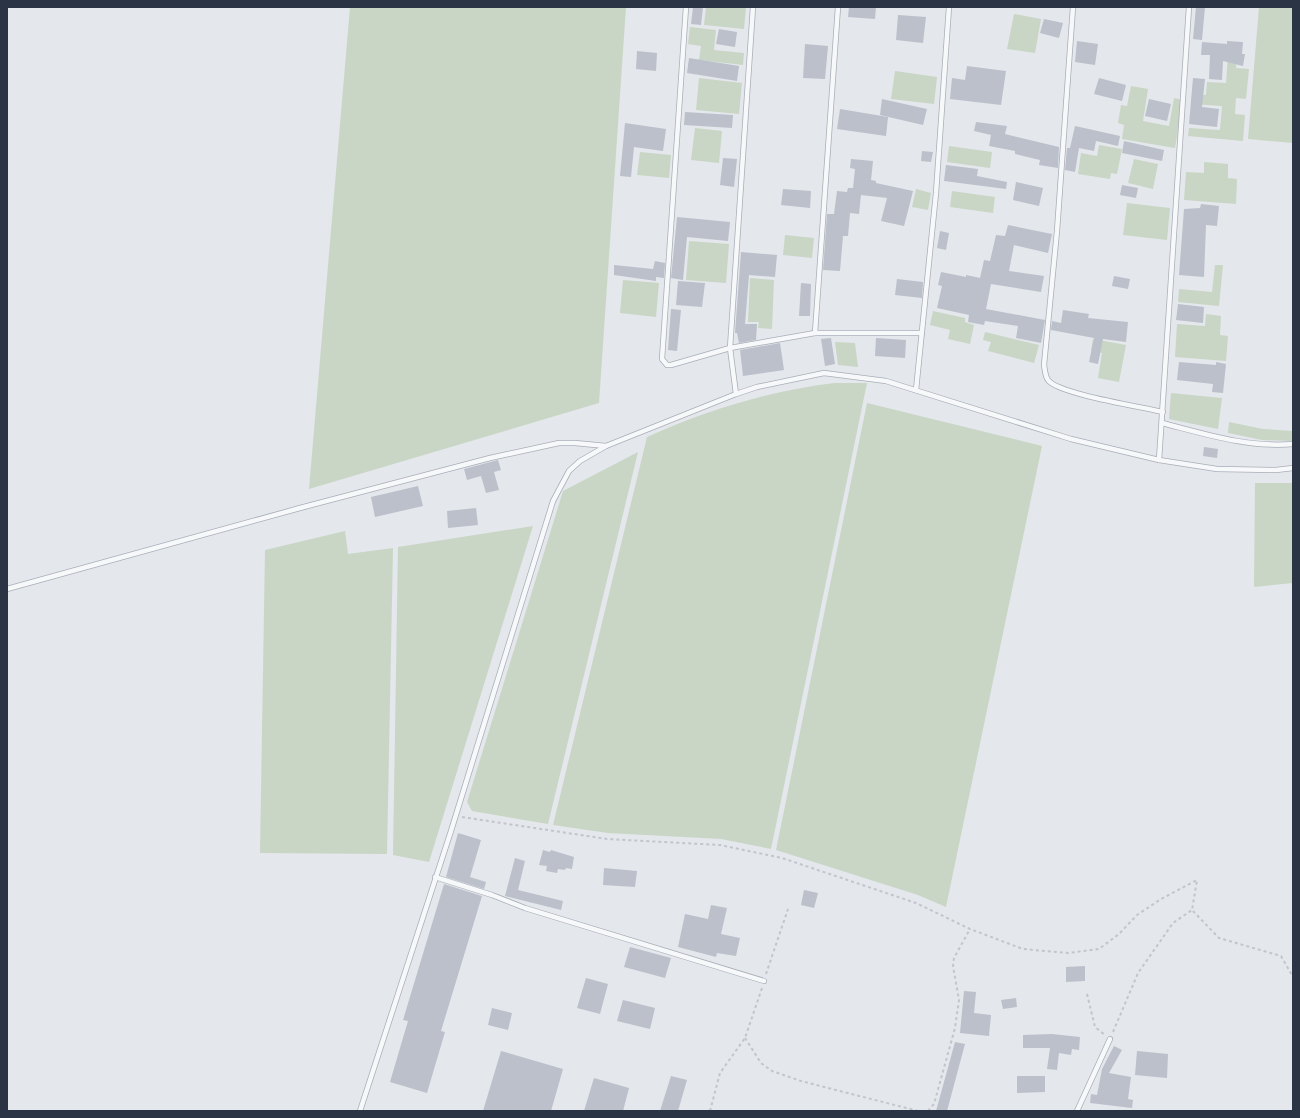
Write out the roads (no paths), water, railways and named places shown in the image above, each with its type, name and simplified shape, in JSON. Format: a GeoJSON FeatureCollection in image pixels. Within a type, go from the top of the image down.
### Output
{"type":"FeatureCollection","features":[{"type":"Feature","properties":{"kind":"lane"},"geometry":{"type":"LineString","coordinates":[[686,7],[662,359],[666,365],[671,365],[730,348],[815,333],[922,333]]}},
{"type":"Feature","properties":{"kind":"lane"},"geometry":{"type":"LineString","coordinates":[[736,394],[730,348],[753,7]]}},
{"type":"Feature","properties":{"kind":"lane"},"geometry":{"type":"LineString","coordinates":[[815,333],[838,7]]}},
{"type":"Feature","properties":{"kind":"lane"},"geometry":{"type":"LineString","coordinates":[[916,390],[936,193],[949,7]]}},
{"type":"Feature","properties":{"kind":"lane"},"geometry":{"type":"LineString","coordinates":[[1073,7],[1057,231],[1044,365],[1048,381],[1056,386],[1077,393],[1163,412]]}},
{"type":"Feature","properties":{"kind":"lane"},"geometry":{"type":"LineString","coordinates":[[1159,460],[1190,7]]}},
{"type":"Feature","properties":{"kind":"lane"},"geometry":{"type":"LineString","coordinates":[[360,1111],[455,816],[553,501],[569,470],[580,461],[606,446],[736,394],[757,387],[824,373],[886,382],[1071,439],[1159,460],[1217,469],[1276,470],[1293,468]]}},
{"type":"Feature","properties":{"kind":"lane"},"geometry":{"type":"LineString","coordinates":[[1162,423],[1239,442],[1267,445],[1293,444]]}},
{"type":"Feature","properties":{"kind":"lane"},"geometry":{"type":"LineString","coordinates":[[7,589],[300,508],[490,458],[559,443],[606,446]]}},
{"type":"Feature","properties":{"kind":"lane"},"geometry":{"type":"LineString","coordinates":[[435,877],[492,895],[525,908],[764,981]]}},
{"type":"Feature","properties":{"kind":"lane"},"geometry":{"type":"LineString","coordinates":[[1078,1111],[1110,1039]]}}]}
